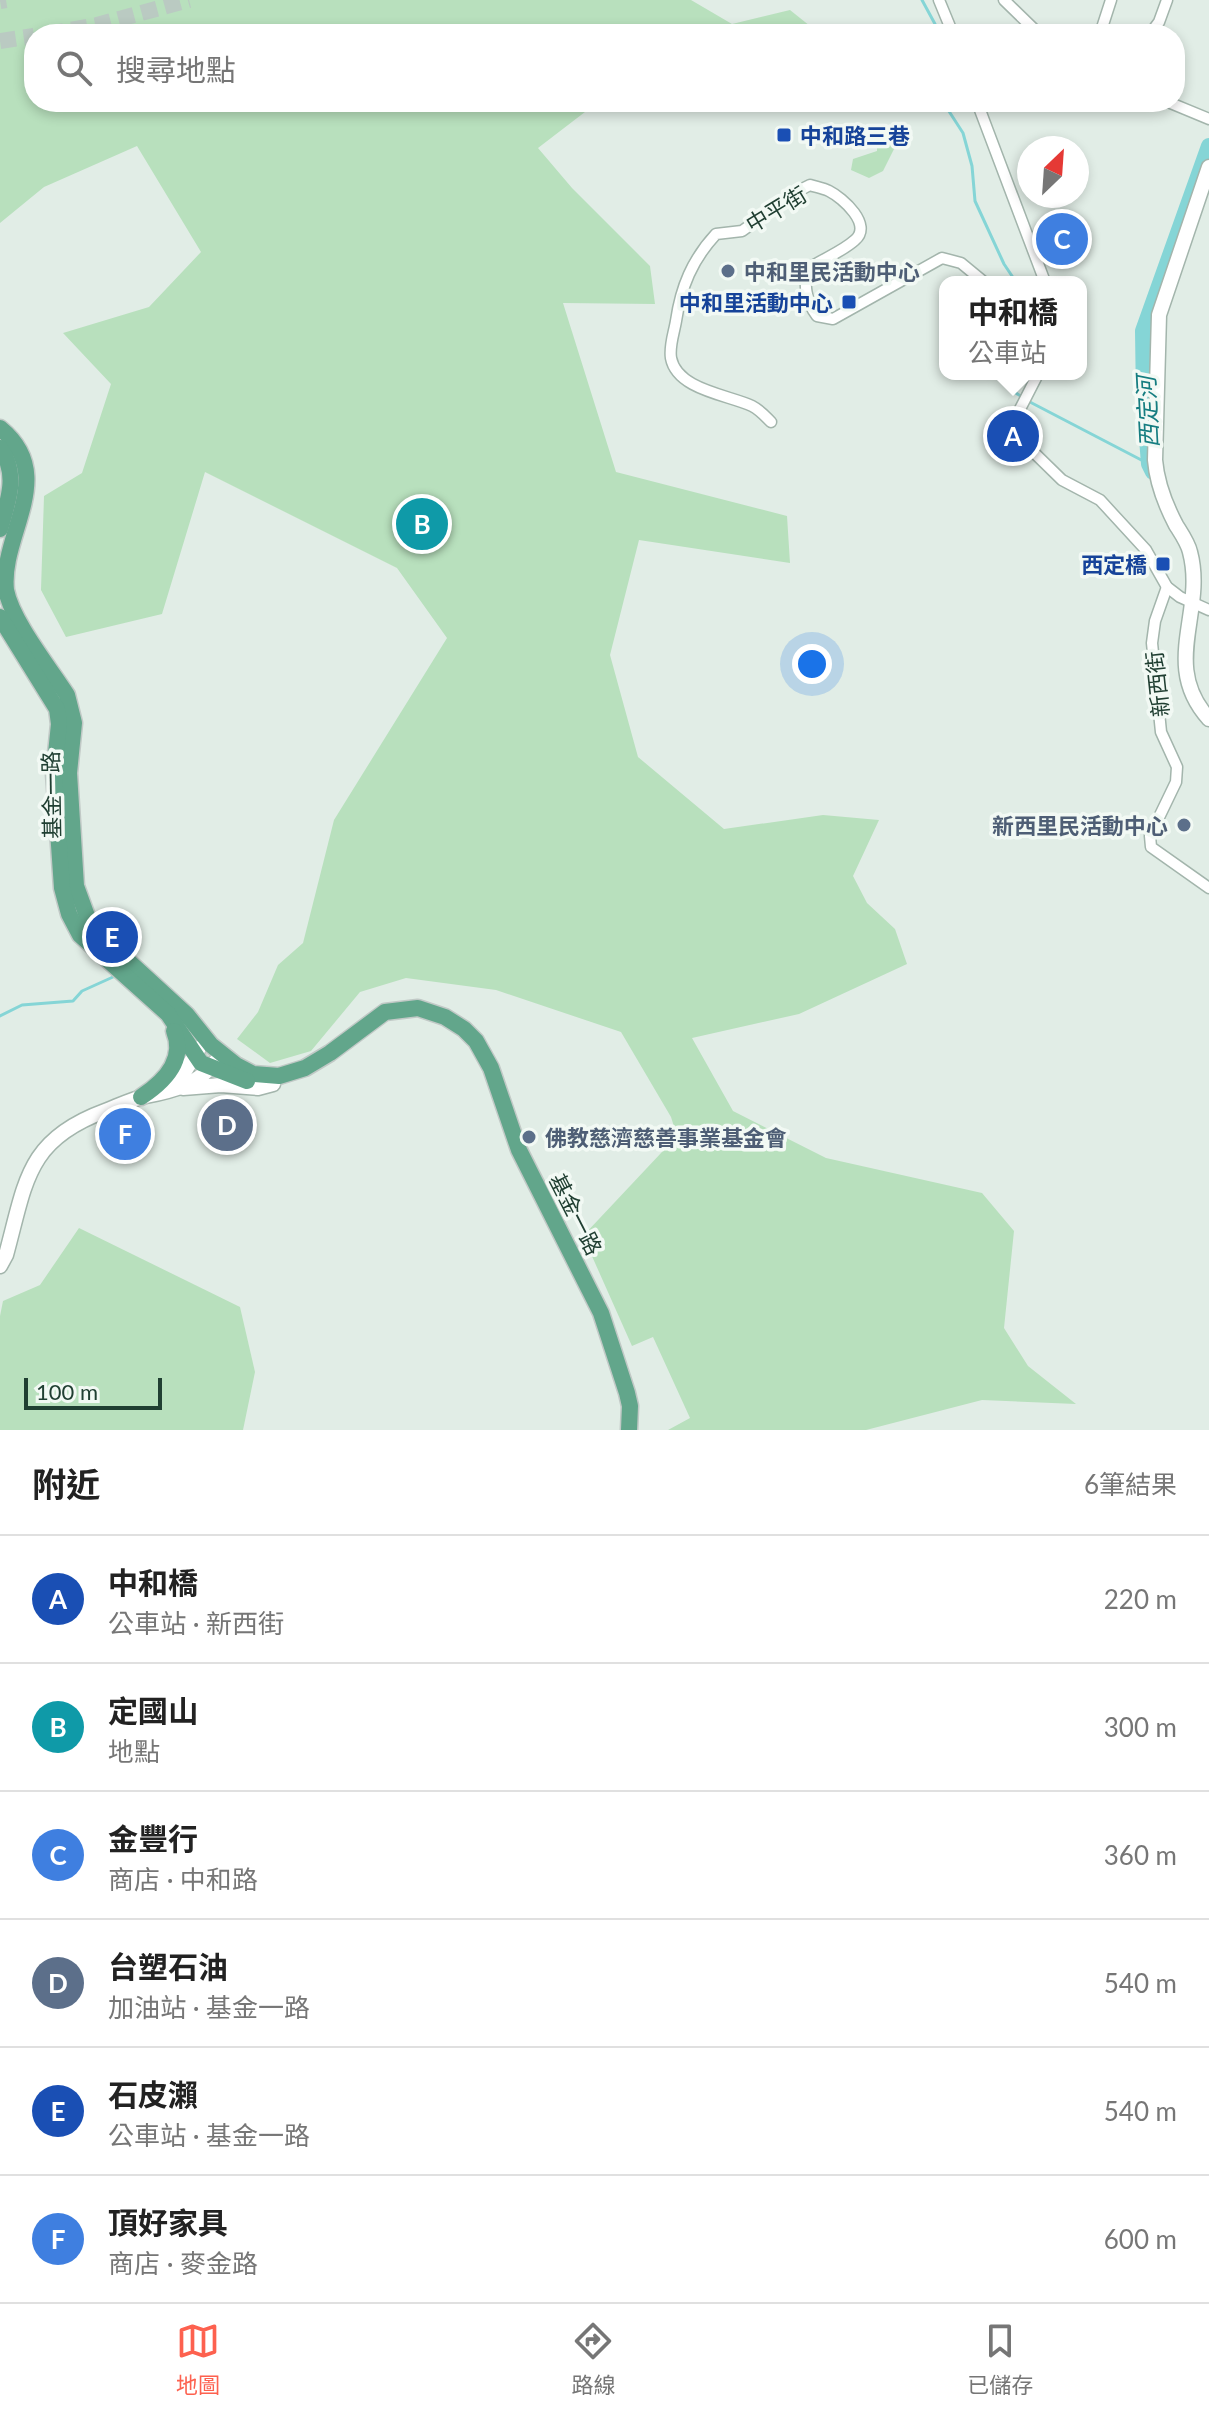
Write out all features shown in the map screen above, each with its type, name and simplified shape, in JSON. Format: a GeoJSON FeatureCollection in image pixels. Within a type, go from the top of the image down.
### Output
{"type":"FeatureCollection","features":[{"type":"Feature","properties":{"kind":"main road","name":"基金一路"},"geometry":{"type":"LineString","coordinates":[[0,428],[12,439],[19,454],[26,488],[4,567],[5,586],[10,606],[67,695],[74,723],[69,773],[76,886],[91,927],[187,1015],[214,1048],[253,1074],[271,1077],[293,1073]]}},
{"type":"Feature","properties":{"kind":"main road"},"geometry":{"type":"LineString","coordinates":[[0,448],[10,470],[12,487],[0,529]]}},
{"type":"Feature","properties":{"kind":"main road","name":"基金一路"},"geometry":{"type":"LineString","coordinates":[[0,617],[57,709],[59,724],[54,773],[62,888],[69,914],[80,935],[168,1014],[194,1056],[211,1068],[251,1082],[273,1084],[330,1053],[385,1012],[418,1008],[445,1017],[476,1041],[491,1068],[519,1150],[601,1313],[625,1383],[630,1406],[629,1430]]}},
{"type":"Feature","properties":{"kind":"main road"},"geometry":{"type":"LineString","coordinates":[[141,1097],[161,1083],[178,1054],[177,1039],[168,1014]]}},
{"type":"Feature","properties":{"kind":"street"},"geometry":{"type":"LineString","coordinates":[[939,0],[949,24]]}},
{"type":"Feature","properties":{"kind":"street"},"geometry":{"type":"LineString","coordinates":[[1004,0],[1029,24]]}},
{"type":"Feature","properties":{"kind":"street"},"geometry":{"type":"LineString","coordinates":[[1103,24],[1111,0]]}},
{"type":"Feature","properties":{"kind":"street"},"geometry":{"type":"LineString","coordinates":[[1158,24],[1167,0]]}},
{"type":"Feature","properties":{"kind":"street"},"geometry":{"type":"LineString","coordinates":[[1185,109],[1209,119]]}},
{"type":"Feature","properties":{"kind":"street"},"geometry":{"type":"LineString","coordinates":[[981,112],[1043,276]]}},
{"type":"Feature","properties":{"kind":"street"},"geometry":{"type":"LineString","coordinates":[[1209,167],[1159,315],[1157,479],[1190,552],[1197,605],[1184,667],[1195,701],[1209,719]]}},
{"type":"Feature","properties":{"kind":"street","name":"中平街"},"geometry":{"type":"LineString","coordinates":[[771,422],[755,408],[716,395],[690,381],[678,372],[672,361],[678,305],[689,271],[716,234],[742,231],[810,185],[828,191],[846,203],[859,220],[861,230],[857,239],[811,267],[806,274],[807,298],[817,316],[833,319],[942,258],[961,263],[977,276]]}},
{"type":"Feature","properties":{"kind":"street"},"geometry":{"type":"LineString","coordinates":[[1034,380],[1016,423],[1018,437],[1062,480],[1100,500],[1146,550],[1167,587],[1197,605]]}},
{"type":"Feature","properties":{"kind":"street","name":"新西街"},"geometry":{"type":"LineString","coordinates":[[1167,587],[1155,621],[1152,643],[1161,732],[1177,767],[1176,782],[1150,836],[1151,847],[1209,888]]}},
{"type":"Feature","properties":{"kind":"street"},"geometry":{"type":"LineString","coordinates":[[161,1093],[182,1076],[202,1047],[214,1048],[215,1063],[183,1088]]}},
{"type":"Feature","properties":{"kind":"street"},"geometry":{"type":"LineString","coordinates":[[0,1266],[6,1255],[28,1176],[50,1141],[76,1122],[141,1097],[183,1088],[221,1085],[258,1088],[273,1084]]}},
{"type":"Feature","properties":{"kind":"green space"},"geometry":{"type":"Polygon","coordinates":[[[0,0],[691,0],[732,24],[24,24],[24,112],[585,112],[538,148],[572,188],[650,266],[655,304],[563,303],[616,472],[787,516],[790,563],[639,540],[610,655],[638,757],[724,829],[823,815],[879,820],[853,876],[867,903],[895,929],[907,964],[799,1014],[692,1038],[733,1111],[826,1158],[982,1193],[1014,1231],[1004,1328],[1028,1366],[1076,1404],[982,1400],[866,1430],[668,1430],[690,1418],[653,1337],[632,1346],[583,1236],[677,1136],[671,1117],[621,1032],[496,990],[406,978],[360,992],[311,1051],[270,1063],[237,1039],[258,1012],[278,965],[303,943],[334,820],[447,638],[397,568],[205,472],[162,614],[66,637],[41,590],[44,496],[82,473],[111,384],[63,333],[149,307],[201,252],[137,146],[44,187],[0,223],[0,0]]]}},
{"type":"Feature","properties":{"kind":"green space"},"geometry":{"type":"Polygon","coordinates":[[[790,10],[808,24],[732,24],[790,10]]]}},
{"type":"Feature","properties":{"kind":"green space"},"geometry":{"type":"Polygon","coordinates":[[[882,130],[898,141],[883,171],[869,178],[851,170],[853,159],[877,151],[874,132],[882,130]]]}},
{"type":"Feature","properties":{"kind":"green space"},"geometry":{"type":"Polygon","coordinates":[[[79,1228],[240,1307],[255,1372],[243,1430],[0,1430],[0,1316],[3,1301],[40,1285],[79,1228]]]}},
{"type":"Feature","properties":{"kind":"waterway"},"geometry":{"type":"LineString","coordinates":[[922,0],[935,24]]}},
{"type":"Feature","properties":{"kind":"waterway"},"geometry":{"type":"LineString","coordinates":[[949,112],[963,133],[972,166],[975,201],[1012,276]]}},
{"type":"Feature","properties":{"kind":"waterway","name":"西定河"},"geometry":{"type":"LineString","coordinates":[[1153,472],[1149,464],[1144,400],[1143,331],[1209,146]]}},
{"type":"Feature","properties":{"kind":"waterway"},"geometry":{"type":"LineString","coordinates":[[1012,380],[1010,389],[1022,397]]}},
{"type":"Feature","properties":{"kind":"waterway"},"geometry":{"type":"LineString","coordinates":[[1028,401],[1149,464]]}},
{"type":"Feature","properties":{"kind":"waterway"},"geometry":{"type":"LineString","coordinates":[[0,1016],[22,1005],[73,1001],[82,991],[113,977]]}},
{"type":"Feature","properties":{"kind":"tunnel"},"geometry":{"type":"LineString","coordinates":[[0,1],[6,0]]}},
{"type":"Feature","properties":{"kind":"tunnel"},"geometry":{"type":"LineString","coordinates":[[101,24],[189,0]]}},
{"type":"Feature","properties":{"kind":"tunnel"},"geometry":{"type":"LineString","coordinates":[[0,41],[24,37]]}},
{"type":"Feature","properties":{"kind":"place","name":"中和路三巷"},"geometry":{"type":"Point","coordinates":[784,135]}},
{"type":"Feature","properties":{"kind":"place","name":"金豐行"},"geometry":{"type":"Point","coordinates":[1062,239]}},
{"type":"Feature","properties":{"kind":"place","name":"中和里民活動中心"},"geometry":{"type":"Point","coordinates":[728,271]}},
{"type":"Feature","properties":{"kind":"place","name":"中和里活動中心"},"geometry":{"type":"Point","coordinates":[849,302]}},
{"type":"Feature","properties":{"kind":"place","name":"中和橋"},"geometry":{"type":"Point","coordinates":[1013,436]}},
{"type":"Feature","properties":{"kind":"place","name":"定國山"},"geometry":{"type":"Point","coordinates":[422,524]}},
{"type":"Feature","properties":{"kind":"place","name":"西定橋"},"geometry":{"type":"Point","coordinates":[1163,564]}},
{"type":"Feature","properties":{"kind":"place","name":"新西里民活動中心"},"geometry":{"type":"Point","coordinates":[1184,825]}},
{"type":"Feature","properties":{"kind":"place","name":"石皮瀨"},"geometry":{"type":"Point","coordinates":[112,937]}},
{"type":"Feature","properties":{"kind":"place","name":"台塑石油"},"geometry":{"type":"Point","coordinates":[227,1125]}},
{"type":"Feature","properties":{"kind":"place","name":"頂好家具"},"geometry":{"type":"Point","coordinates":[125,1134]}},
{"type":"Feature","properties":{"kind":"place","name":"佛教慈濟慈善事業基金會"},"geometry":{"type":"Point","coordinates":[529,1137]}}]}
